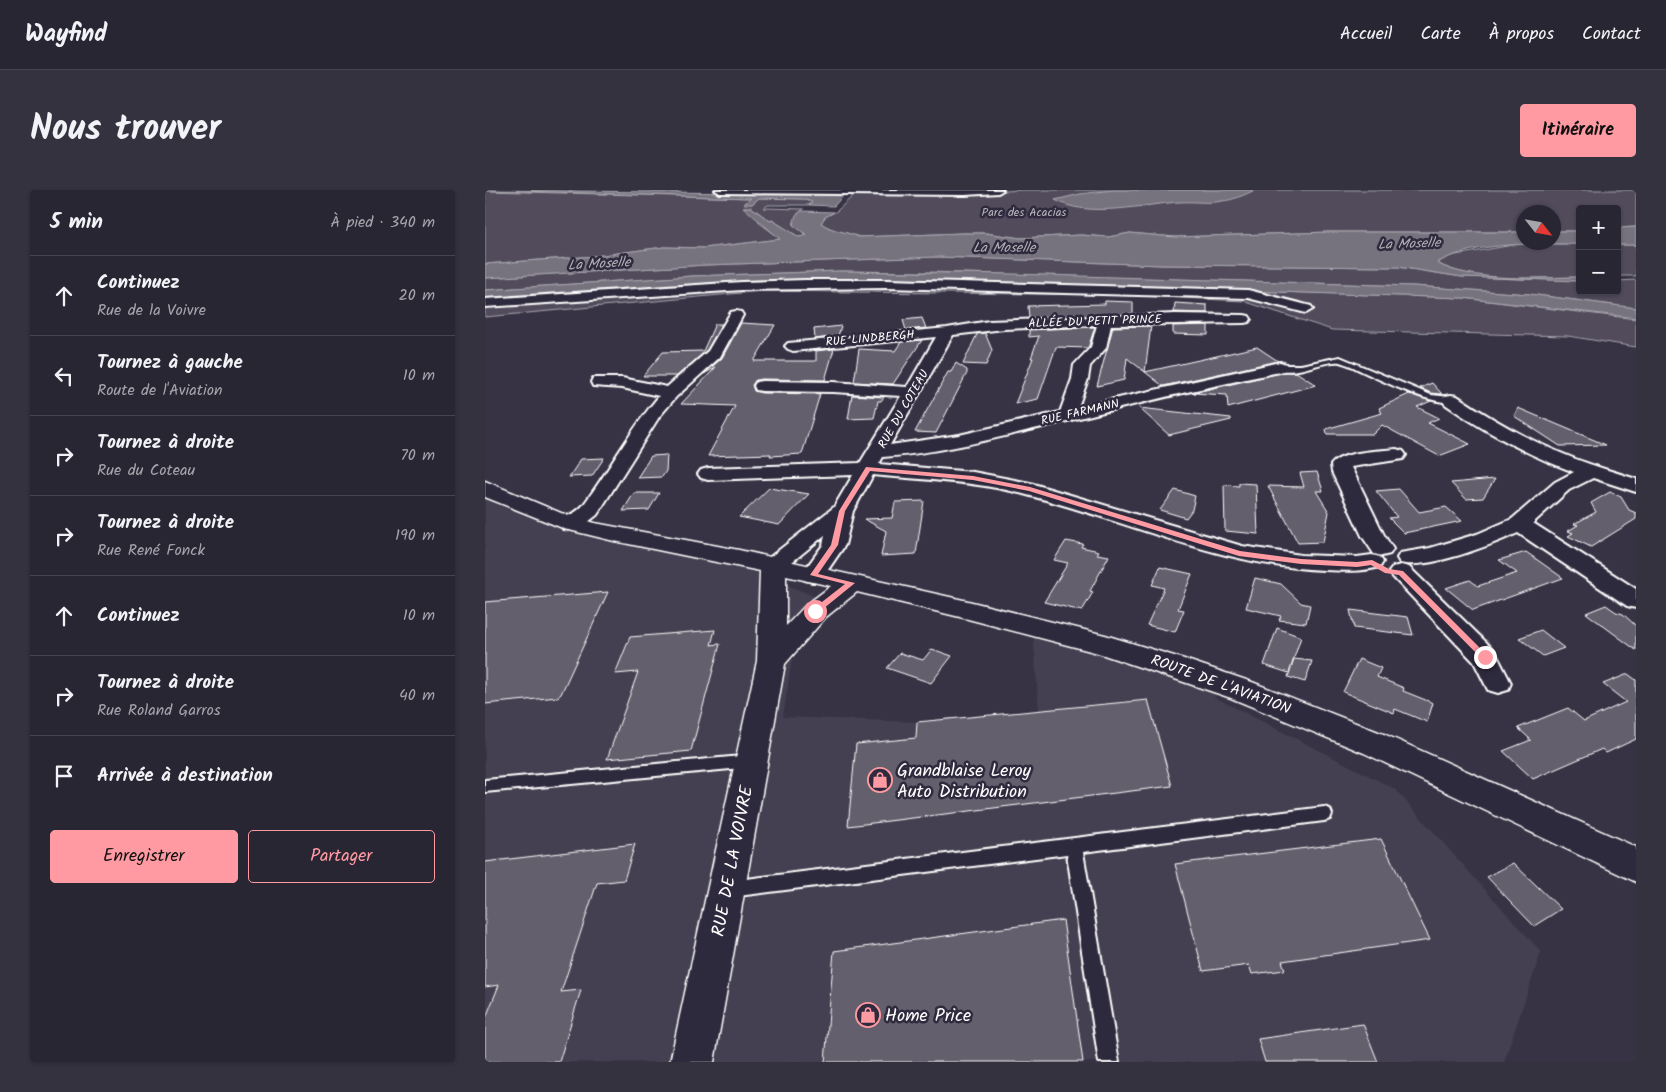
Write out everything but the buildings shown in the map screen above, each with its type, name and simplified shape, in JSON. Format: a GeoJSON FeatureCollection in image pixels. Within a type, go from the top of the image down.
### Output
{"type":"FeatureCollection","features":[{"type":"Feature","properties":{"kind":"street"},"geometry":{"type":"LineString","coordinates":[[720,190],[939,192],[998,190]]}},
{"type":"Feature","properties":{"kind":"street"},"geometry":{"type":"LineString","coordinates":[[485,303],[742,286],[869,284],[1248,294],[1306,308]]}},
{"type":"Feature","properties":{"kind":"street"},"geometry":{"type":"LineString","coordinates":[[571,524],[590,511],[652,415],[670,393],[714,354],[736,315]]}},
{"type":"Feature","properties":{"kind":"street","name":"ALLÉE DU PETIT PRINCE"},"geometry":{"type":"LineString","coordinates":[[947,332],[963,328],[1105,321],[1122,318],[1189,317],[1244,319]]}},
{"type":"Feature","properties":{"kind":"street"},"geometry":{"type":"LineString","coordinates":[[1068,415],[1071,401],[1080,379],[1081,366],[1098,348],[1105,321]]}},
{"type":"Feature","properties":{"kind":"street","name":"RUE LINDBERGH"},"geometry":{"type":"LineString","coordinates":[[793,346],[947,332]]}},
{"type":"Feature","properties":{"kind":"street","name":"RUE DU COTEAU"},"geometry":{"type":"LineString","coordinates":[[813,575],[834,545],[842,511],[947,332]]}},
{"type":"Feature","properties":{"kind":"street","name":"RUE FARMANN"},"geometry":{"type":"LineString","coordinates":[[873,460],[905,450],[1068,415],[1227,377],[1280,367]]}},
{"type":"Feature","properties":{"kind":"street"},"geometry":{"type":"LineString","coordinates":[[599,382],[621,383],[670,393]]}},
{"type":"Feature","properties":{"kind":"street"},"geometry":{"type":"LineString","coordinates":[[762,386],[833,387],[913,392]]}},
{"type":"Feature","properties":{"kind":"street"},"geometry":{"type":"LineString","coordinates":[[1451,400],[1481,422],[1567,463],[1636,486]]}},
{"type":"Feature","properties":{"kind":"street"},"geometry":{"type":"LineString","coordinates":[[1396,455],[1349,461],[1341,465],[1342,472],[1369,528],[1377,556],[1388,572],[1520,524],[1562,486],[1591,470]]}},
{"type":"Feature","properties":{"kind":"street"},"geometry":{"type":"LineString","coordinates":[[708,474],[747,474],[829,469],[873,460],[1030,489],[1239,554],[1301,562],[1357,564],[1377,556]]}},
{"type":"Feature","properties":{"kind":"street","name":"ROUTE DE L'AVIATION"},"geometry":{"type":"LineString","coordinates":[[485,488],[571,524],[773,566],[968,610],[1106,646],[1252,692],[1437,771],[1636,865]]}},
{"type":"Feature","properties":{"kind":"street","name":"RUE DU COTEAU"},"geometry":{"type":"LineString","coordinates":[[773,566],[842,511]]}},
{"type":"Feature","properties":{"kind":"street"},"geometry":{"type":"LineString","coordinates":[[1520,524],[1636,600]]}},
{"type":"Feature","properties":{"kind":"street"},"geometry":{"type":"LineString","coordinates":[[1405,565],[1485,657],[1499,683]]}},
{"type":"Feature","properties":{"kind":"street","name":"RUE DE LA VOIVRE"},"geometry":{"type":"LineString","coordinates":[[692,1062],[771,661],[773,566]]}},
{"type":"Feature","properties":{"kind":"street"},"geometry":{"type":"LineString","coordinates":[[773,610],[813,575]]}},
{"type":"Feature","properties":{"kind":"street"},"geometry":{"type":"LineString","coordinates":[[771,661],[815,611],[851,583]]}},
{"type":"Feature","properties":{"kind":"lane"},"geometry":{"type":"LineString","coordinates":[[1280,367],[1301,367],[1340,359],[1429,397],[1451,400]]}},
{"type":"Feature","properties":{"kind":"lane"},"geometry":{"type":"LineString","coordinates":[[485,786],[752,761]]}},
{"type":"Feature","properties":{"kind":"lane"},"geometry":{"type":"LineString","coordinates":[[727,890],[1324,814]]}},
{"type":"Feature","properties":{"kind":"lane"},"geometry":{"type":"LineString","coordinates":[[1074,846],[1109,1062]]}},
{"type":"Feature","properties":{"kind":"shaded area"},"geometry":{"type":"Polygon","coordinates":[[[485,498],[641,544],[756,572],[835,605],[792,658],[783,717],[917,722],[1039,711],[1033,631],[1221,686],[1214,697],[1395,789],[1541,952],[1504,1062],[485,1062],[485,498]]]}},
{"type":"Feature","properties":{"kind":"green space","name":"Parc des Acacias"},"geometry":{"type":"Polygon","coordinates":[[[1023,190],[1636,190],[1636,227],[1621,228],[1621,205],[1576,205],[1576,231],[1561,231],[1561,205],[1516,205],[1516,232],[1330,232],[1174,237],[1130,233],[1108,237],[1081,235],[1021,238],[985,233],[963,233],[858,237],[821,223],[825,217],[837,211],[856,193],[936,195],[1023,190]]]}},
{"type":"Feature","properties":{"kind":"green space"},"geometry":{"type":"Polygon","coordinates":[[[485,191],[752,198],[745,203],[752,204],[759,198],[803,199],[812,202],[809,205],[768,205],[764,208],[804,209],[801,211],[803,233],[808,236],[799,237],[772,220],[770,221],[751,207],[744,207],[761,221],[758,222],[781,239],[704,248],[664,247],[595,256],[485,264],[485,191]]]}},
{"type":"Feature","properties":{"kind":"green space"},"geometry":{"type":"Polygon","coordinates":[[[1561,244],[1576,244],[1576,277],[1488,277],[1453,270],[1437,263],[1450,256],[1516,245],[1516,250],[1561,250],[1561,244]]]}},
{"type":"Feature","properties":{"kind":"green space"},"geometry":{"type":"Polygon","coordinates":[[[1621,245],[1636,245],[1636,276],[1621,276],[1621,245]]]}},
{"type":"Feature","properties":{"kind":"green space"},"geometry":{"type":"Polygon","coordinates":[[[939,257],[1162,265],[1398,267],[1462,277],[1576,281],[1576,295],[1621,295],[1621,281],[1636,280],[1636,308],[1529,294],[1413,286],[928,272],[841,271],[692,276],[485,290],[485,278],[706,265],[939,257]]]}},
{"type":"Feature","properties":{"kind":"green space"},"geometry":{"type":"Polygon","coordinates":[[[757,283],[1151,288],[1463,298],[1636,319],[1636,347],[1568,336],[1332,330],[1243,301],[1121,295],[763,291],[485,317],[485,301],[684,286],[757,283]]]}},
{"type":"Feature","properties":{"kind":"water"},"geometry":{"type":"Polygon","coordinates":[[[485,190],[835,194],[843,196],[834,206],[809,205],[812,202],[803,199],[759,198],[752,204],[744,204],[751,198],[485,190]]]}},
{"type":"Feature","properties":{"kind":"water"},"geometry":{"type":"Polygon","coordinates":[[[1113,190],[1255,190],[1235,198],[1217,202],[1180,202],[1100,210],[1069,206],[1055,200],[1080,194],[1113,190]]]}},
{"type":"Feature","properties":{"kind":"water","name":"La Moselle"},"geometry":{"type":"Polygon","coordinates":[[[743,207],[751,207],[770,221],[772,220],[799,237],[807,235],[793,225],[796,215],[801,211],[834,212],[825,217],[821,223],[830,228],[859,237],[963,233],[985,233],[1021,238],[1081,235],[1108,237],[1130,233],[1175,237],[1330,232],[1516,232],[1516,245],[1487,247],[1469,251],[1437,263],[1451,269],[1486,276],[1506,278],[1576,277],[1576,281],[1462,277],[1398,267],[1162,265],[939,257],[706,265],[485,278],[485,264],[595,256],[664,247],[704,248],[780,239],[743,207]]]}},
{"type":"Feature","properties":{"kind":"water"},"geometry":{"type":"Polygon","coordinates":[[[1636,227],[1636,245],[1621,245],[1621,228],[1636,227]]]}},
{"type":"Feature","properties":{"kind":"water"},"geometry":{"type":"Polygon","coordinates":[[[1561,231],[1576,231],[1576,244],[1561,244],[1561,231]]]}},
{"type":"Feature","properties":{"kind":"water"},"geometry":{"type":"Polygon","coordinates":[[[841,271],[1013,274],[1413,286],[1529,294],[1636,308],[1636,318],[1463,298],[1151,288],[757,283],[684,286],[485,301],[485,290],[692,276],[841,271]]]}},
{"type":"Feature","properties":{"kind":"place","name":"Grandblaise Leroy Auto Distribution"},"geometry":{"type":"Point","coordinates":[880,780]}},
{"type":"Feature","properties":{"kind":"place","name":"Home Price"},"geometry":{"type":"Point","coordinates":[868,1015]}},
{"type":"Feature","properties":{"kind":"route"},"geometry":{"type":"LineString","coordinates":[[815,611],[851,583],[813,575],[834,545],[842,511],[868,468],[973,478],[1030,489],[1239,554],[1301,562],[1357,564],[1372,562],[1388,572],[1401,572],[1485,657]]}}]}
